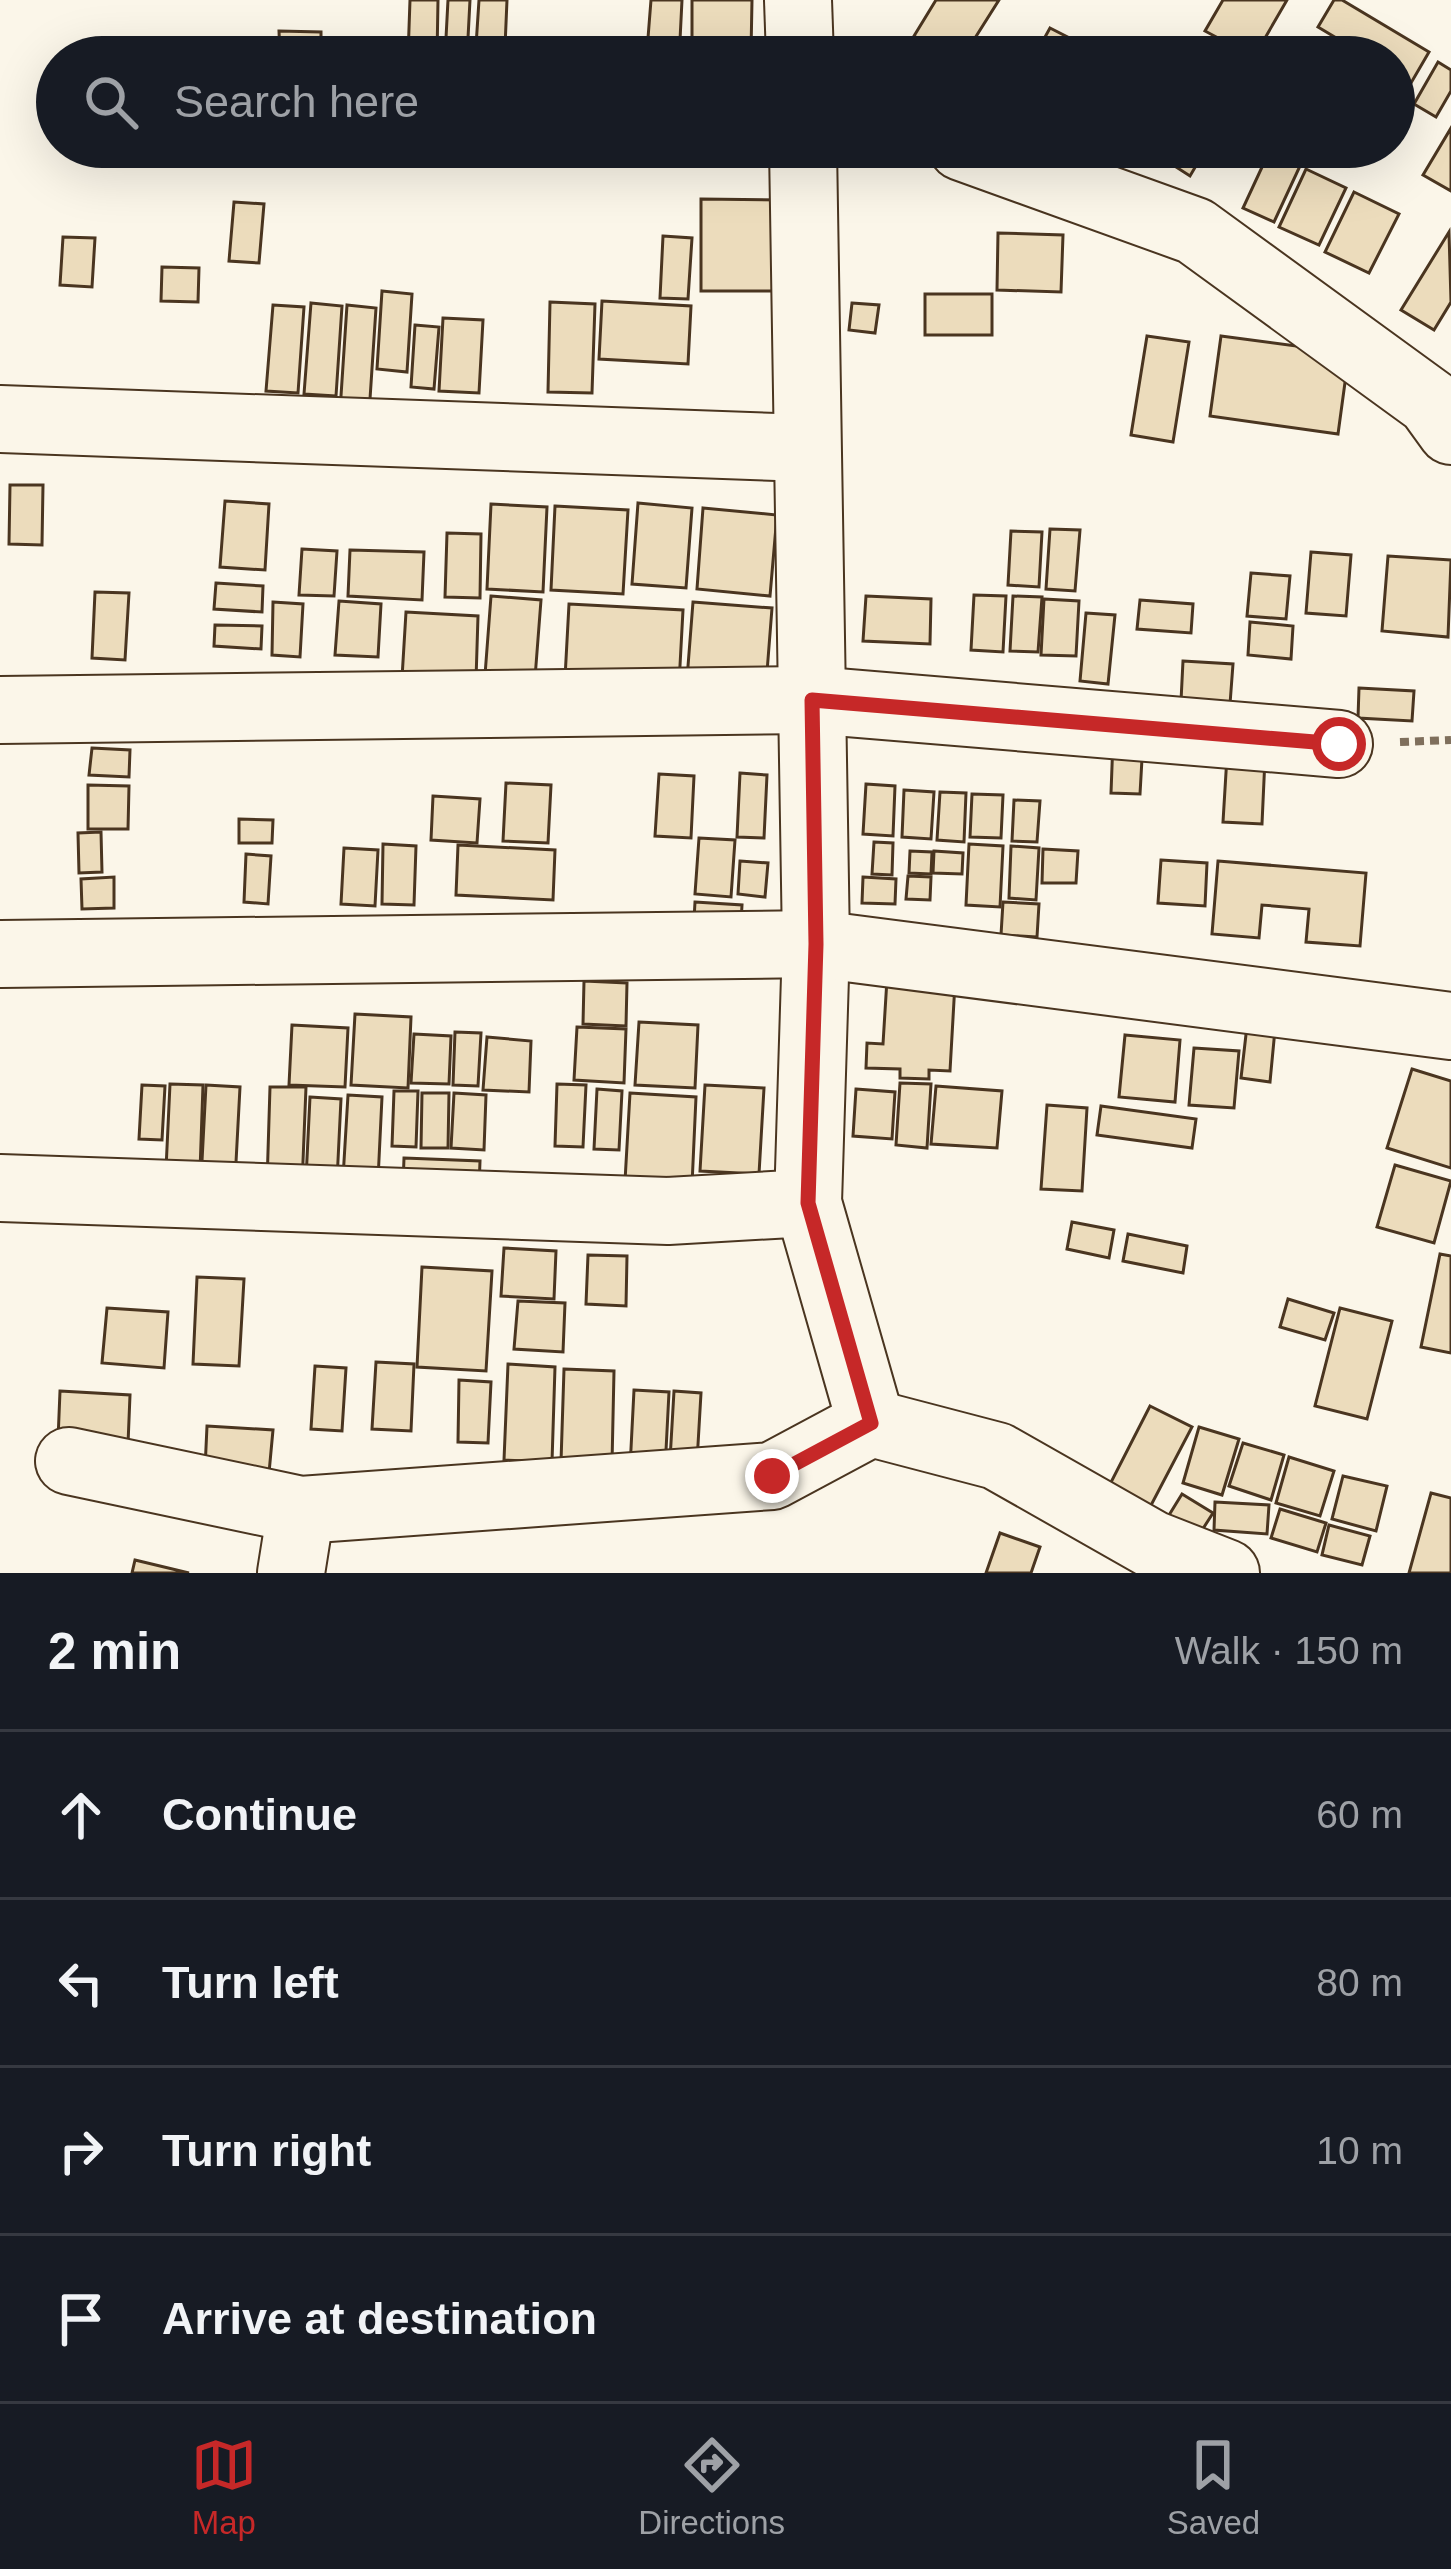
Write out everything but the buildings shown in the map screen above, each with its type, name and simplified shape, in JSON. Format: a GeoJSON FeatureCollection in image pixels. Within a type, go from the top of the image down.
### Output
{"type":"FeatureCollection","features":[{"type":"Feature","properties":{"kind":"street"},"geometry":{"type":"LineString","coordinates":[[798,0],[799,36]]}},
{"type":"Feature","properties":{"kind":"street"},"geometry":{"type":"LineString","coordinates":[[803,168],[816,944],[808,1203],[871,1423]]}},
{"type":"Feature","properties":{"kind":"street"},"geometry":{"type":"LineString","coordinates":[[1020,168],[1195,231],[1430,402],[1451,431]]}},
{"type":"Feature","properties":{"kind":"street"},"geometry":{"type":"LineString","coordinates":[[0,419],[806,448]]}},
{"type":"Feature","properties":{"kind":"street"},"geometry":{"type":"LineString","coordinates":[[0,710],[812,700],[1339,744]]}},
{"type":"Feature","properties":{"kind":"street"},"geometry":{"type":"LineString","coordinates":[[1,954],[816,944],[1451,1025]]}},
{"type":"Feature","properties":{"kind":"street"},"geometry":{"type":"LineString","coordinates":[[0,1188],[668,1211],[808,1203]]}},
{"type":"Feature","properties":{"kind":"street"},"geometry":{"type":"LineString","coordinates":[[69,1461],[296,1542],[772,1476],[871,1423],[997,1456],[1152,1544],[1226,1573]]}},
{"type":"Feature","properties":{"kind":"route"},"geometry":{"type":"LineString","coordinates":[[772,1476],[871,1423],[808,1203],[816,944],[812,700],[1339,744]]}}]}
